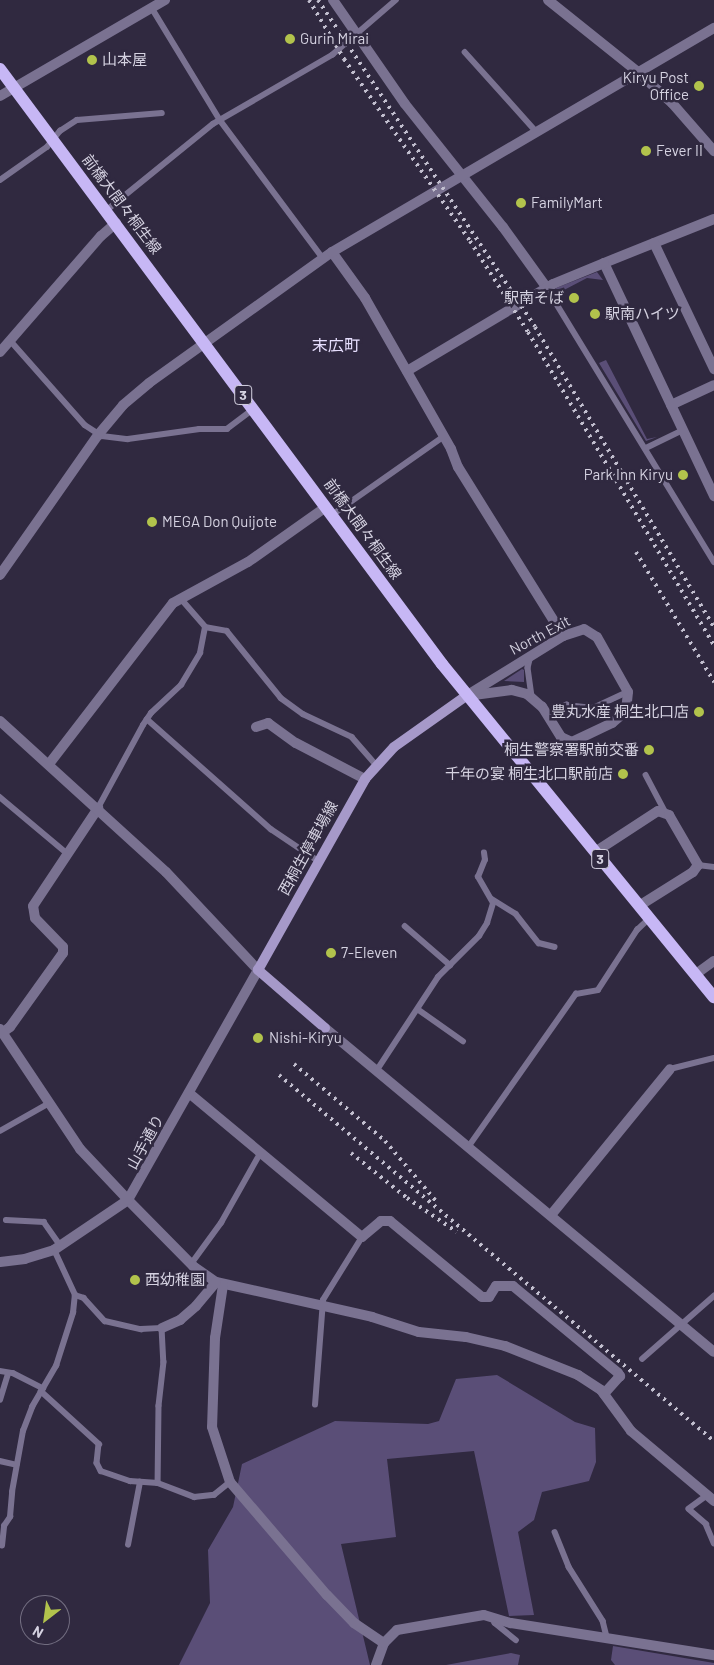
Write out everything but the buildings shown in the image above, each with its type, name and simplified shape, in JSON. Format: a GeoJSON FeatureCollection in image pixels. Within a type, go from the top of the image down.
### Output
{"type":"FeatureCollection","features":[{"type":"Feature","properties":{"kind":"main road","name":"前橋大間々桐生線"},"geometry":{"type":"LineString","coordinates":[[0,69],[107,210],[466,696],[714,997]]}},
{"type":"Feature","properties":{"kind":"main road","name":"西桐生停車場線"},"geometry":{"type":"LineString","coordinates":[[258,970],[317,860],[365,779],[376,765],[430,719],[466,696]]}},
{"type":"Feature","properties":{"kind":"main road"},"geometry":{"type":"LineString","coordinates":[[258,970],[325,1028]]}},
{"type":"Feature","properties":{"kind":"street"},"geometry":{"type":"LineString","coordinates":[[0,96],[149,4],[165,0]]}},
{"type":"Feature","properties":{"kind":"street"},"geometry":{"type":"LineString","coordinates":[[333,0],[404,104],[463,175],[547,288]]}},
{"type":"Feature","properties":{"kind":"street"},"geometry":{"type":"LineString","coordinates":[[548,0],[667,98],[714,152]]}},
{"type":"Feature","properties":{"kind":"street"},"geometry":{"type":"LineString","coordinates":[[1,572],[98,434],[130,398],[332,252],[714,28]]}},
{"type":"Feature","properties":{"kind":"street"},"geometry":{"type":"LineString","coordinates":[[407,371],[547,288],[714,219]]}},
{"type":"Feature","properties":{"kind":"street"},"geometry":{"type":"LineString","coordinates":[[0,352],[101,236],[116,223]]}},
{"type":"Feature","properties":{"kind":"street"},"geometry":{"type":"LineString","coordinates":[[654,243],[714,369]]}},
{"type":"Feature","properties":{"kind":"street"},"geometry":{"type":"LineString","coordinates":[[332,252],[365,298],[500,538],[563,636]]}},
{"type":"Feature","properties":{"kind":"street"},"geometry":{"type":"LineString","coordinates":[[604,263],[714,496]]}},
{"type":"Feature","properties":{"kind":"street"},"geometry":{"type":"LineString","coordinates":[[670,405],[714,385]]}},
{"type":"Feature","properties":{"kind":"street"},"geometry":{"type":"LineString","coordinates":[[49,764],[145,635],[180,598],[248,562],[329,511]]}},
{"type":"Feature","properties":{"kind":"street","name":"North Exit"},"geometry":{"type":"LineString","coordinates":[[466,696],[532,654],[563,636],[581,629],[594,634],[628,692]]}},
{"type":"Feature","properties":{"kind":"street"},"geometry":{"type":"LineString","coordinates":[[466,696],[512,690],[532,698],[564,739],[580,741],[623,715],[629,704],[628,692]]}},
{"type":"Feature","properties":{"kind":"street"},"geometry":{"type":"LineString","coordinates":[[0,721],[98,808],[166,872],[258,970]]}},
{"type":"Feature","properties":{"kind":"street"},"geometry":{"type":"LineString","coordinates":[[256,727],[268,723],[296,743],[365,779]]}},
{"type":"Feature","properties":{"kind":"street"},"geometry":{"type":"LineString","coordinates":[[98,808],[33,909],[35,918],[63,947],[63,954],[10,1027],[1,1031],[48,1104],[88,1160],[191,1264],[220,1283],[322,1305],[411,1330],[466,1337],[505,1346],[578,1375],[604,1394],[631,1431],[711,1499]]}},
{"type":"Feature","properties":{"kind":"street"},"geometry":{"type":"LineString","coordinates":[[595,852],[658,811],[665,811],[698,864],[692,872],[639,906]]}},
{"type":"Feature","properties":{"kind":"street"},"geometry":{"type":"LineString","coordinates":[[696,974],[714,961]]}},
{"type":"Feature","properties":{"kind":"street","name":"山手通り"},"geometry":{"type":"LineString","coordinates":[[0,1262],[25,1259],[57,1248],[128,1200],[258,970]]}},
{"type":"Feature","properties":{"kind":"street"},"geometry":{"type":"LineString","coordinates":[[325,1028],[714,1352]]}},
{"type":"Feature","properties":{"kind":"street"},"geometry":{"type":"LineString","coordinates":[[551,1215],[670,1069]]}},
{"type":"Feature","properties":{"kind":"street"},"geometry":{"type":"LineString","coordinates":[[189,1093],[262,1151],[362,1237],[381,1221],[390,1221],[482,1297],[488,1297],[496,1286],[513,1286],[616,1371],[620,1376],[604,1394]]}},
{"type":"Feature","properties":{"kind":"street"},"geometry":{"type":"LineString","coordinates":[[162,1328],[180,1320],[220,1283]]}},
{"type":"Feature","properties":{"kind":"street"},"geometry":{"type":"LineString","coordinates":[[220,1283],[215,1338],[212,1426],[230,1482],[327,1595],[354,1623],[384,1643]]}},
{"type":"Feature","properties":{"kind":"street"},"geometry":{"type":"LineString","coordinates":[[376,1665],[384,1643],[397,1630],[493,1616],[511,1623],[714,1655]]}},
{"type":"Feature","properties":{"kind":"lane"},"geometry":{"type":"LineString","coordinates":[[107,210],[220,120],[332,55],[396,0]]}},
{"type":"Feature","properties":{"kind":"lane"},"geometry":{"type":"LineString","coordinates":[[149,4],[220,120],[323,258]]}},
{"type":"Feature","properties":{"kind":"lane"},"geometry":{"type":"LineString","coordinates":[[465,52],[536,131]]}},
{"type":"Feature","properties":{"kind":"lane"},"geometry":{"type":"LineString","coordinates":[[0,180],[77,120],[162,113]]}},
{"type":"Feature","properties":{"kind":"lane"},"geometry":{"type":"LineString","coordinates":[[547,288],[714,562]]}},
{"type":"Feature","properties":{"kind":"lane"},"geometry":{"type":"LineString","coordinates":[[10,340],[82,422],[98,434],[128,439],[188,430],[226,429],[254,409]]}},
{"type":"Feature","properties":{"kind":"lane"},"geometry":{"type":"LineString","coordinates":[[646,448],[683,430]]}},
{"type":"Feature","properties":{"kind":"lane"},"geometry":{"type":"LineString","coordinates":[[329,511],[443,436]]}},
{"type":"Feature","properties":{"kind":"lane"},"geometry":{"type":"LineString","coordinates":[[180,598],[205,627],[227,631],[280,698],[303,714],[352,737],[376,765]]}},
{"type":"Feature","properties":{"kind":"lane"},"geometry":{"type":"LineString","coordinates":[[98,808],[147,719],[184,681],[200,653],[205,627]]}},
{"type":"Feature","properties":{"kind":"lane"},"geometry":{"type":"LineString","coordinates":[[532,654],[528,668],[532,698]]}},
{"type":"Feature","properties":{"kind":"lane"},"geometry":{"type":"LineString","coordinates":[[551,721],[555,711],[566,705],[593,708],[628,692]]}},
{"type":"Feature","properties":{"kind":"lane"},"geometry":{"type":"LineString","coordinates":[[147,719],[271,829],[317,860]]}},
{"type":"Feature","properties":{"kind":"lane"},"geometry":{"type":"LineString","coordinates":[[646,775],[665,811]]}},
{"type":"Feature","properties":{"kind":"lane"},"geometry":{"type":"LineString","coordinates":[[0,797],[68,854]]}},
{"type":"Feature","properties":{"kind":"lane"},"geometry":{"type":"LineString","coordinates":[[484,852],[485,860],[478,877],[492,899],[516,914],[538,943],[555,947]]}},
{"type":"Feature","properties":{"kind":"lane"},"geometry":{"type":"LineString","coordinates":[[698,864],[714,867]]}},
{"type":"Feature","properties":{"kind":"lane"},"geometry":{"type":"LineString","coordinates":[[376,1070],[450,965],[483,930],[492,912],[492,899]]}},
{"type":"Feature","properties":{"kind":"lane"},"geometry":{"type":"LineString","coordinates":[[469,1146],[576,994],[598,990],[637,930],[649,919]]}},
{"type":"Feature","properties":{"kind":"lane"},"geometry":{"type":"LineString","coordinates":[[405,926],[450,965]]}},
{"type":"Feature","properties":{"kind":"lane"},"geometry":{"type":"LineString","coordinates":[[419,1010],[463,1041]]}},
{"type":"Feature","properties":{"kind":"lane"},"geometry":{"type":"LineString","coordinates":[[670,1069],[714,1058]]}},
{"type":"Feature","properties":{"kind":"lane"},"geometry":{"type":"LineString","coordinates":[[0,1131],[48,1104]]}},
{"type":"Feature","properties":{"kind":"lane"},"geometry":{"type":"LineString","coordinates":[[191,1264],[221,1223],[262,1151]]}},
{"type":"Feature","properties":{"kind":"lane"},"geometry":{"type":"LineString","coordinates":[[2,1546],[4,1526],[10,1518],[17,1465],[27,1420],[65,1340],[75,1296],[57,1248],[44,1222],[6,1220]]}},
{"type":"Feature","properties":{"kind":"lane"},"geometry":{"type":"LineString","coordinates":[[315,1405],[322,1305],[336,1276],[362,1237]]}},
{"type":"Feature","properties":{"kind":"lane"},"geometry":{"type":"LineString","coordinates":[[75,1296],[84,1298],[105,1321],[141,1329],[162,1328],[164,1362],[159,1406],[158,1483]]}},
{"type":"Feature","properties":{"kind":"lane"},"geometry":{"type":"LineString","coordinates":[[642,1359],[714,1296]]}},
{"type":"Feature","properties":{"kind":"lane"},"geometry":{"type":"LineString","coordinates":[[0,1371],[8,1374],[13,1373],[42,1390],[99,1444],[97,1463],[102,1471],[140,1482],[158,1483],[194,1497],[209,1497],[230,1482]]}},
{"type":"Feature","properties":{"kind":"lane"},"geometry":{"type":"LineString","coordinates":[[0,1400],[8,1374]]}},
{"type":"Feature","properties":{"kind":"lane"},"geometry":{"type":"LineString","coordinates":[[0,1461],[17,1465]]}},
{"type":"Feature","properties":{"kind":"lane"},"geometry":{"type":"LineString","coordinates":[[128,1545],[140,1482]]}},
{"type":"Feature","properties":{"kind":"lane"},"geometry":{"type":"LineString","coordinates":[[711,1499],[689,1509],[706,1524],[714,1543]]}},
{"type":"Feature","properties":{"kind":"lane"},"geometry":{"type":"LineString","coordinates":[[555,1532],[569,1568],[603,1621],[607,1637]]}},
{"type":"Feature","properties":{"kind":"lane"},"geometry":{"type":"LineString","coordinates":[[493,1616],[495,1623],[516,1640]]}},
{"type":"Feature","properties":{"kind":"shaded area"},"geometry":{"type":"Polygon","coordinates":[[[597,272],[603,280],[587,278],[564,290],[565,294],[558,300],[556,288],[597,272]]]}},
{"type":"Feature","properties":{"kind":"shaded area"},"geometry":{"type":"Polygon","coordinates":[[[606,360],[647,439],[657,437],[646,441],[599,363],[606,360]]]}},
{"type":"Feature","properties":{"kind":"shaded area"},"geometry":{"type":"Polygon","coordinates":[[[522,669],[524,670],[524,682],[504,681],[522,669]]]}},
{"type":"Feature","properties":{"kind":"shaded area"},"geometry":{"type":"Polygon","coordinates":[[[497,1375],[575,1422],[595,1428],[596,1462],[589,1481],[542,1492],[534,1520],[518,1532],[534,1615],[509,1616],[474,1451],[387,1459],[396,1537],[341,1544],[370,1665],[179,1665],[210,1603],[208,1550],[233,1507],[242,1464],[335,1421],[428,1424],[439,1421],[456,1379],[497,1375]]]}},
{"type":"Feature","properties":{"kind":"shaded area"},"geometry":{"type":"Polygon","coordinates":[[[613,1646],[714,1663],[714,1665],[615,1665],[611,1660],[613,1646]]]}},
{"type":"Feature","properties":{"kind":"shaded area"},"geometry":{"type":"Polygon","coordinates":[[[511,1653],[520,1655],[518,1665],[446,1665],[511,1653]]]}},
{"type":"Feature","properties":{"kind":"railway"},"geometry":{"type":"LineString","coordinates":[[309,0],[344,59],[470,241],[528,332],[714,645]]}},
{"type":"Feature","properties":{"kind":"railway"},"geometry":{"type":"LineString","coordinates":[[318,0],[535,327],[714,627]]}},
{"type":"Feature","properties":{"kind":"railway"},"geometry":{"type":"LineString","coordinates":[[636,552],[714,682]]}},
{"type":"Feature","properties":{"kind":"railway"},"geometry":{"type":"LineString","coordinates":[[294,1064],[385,1141],[437,1202]]}},
{"type":"Feature","properties":{"kind":"railway"},"geometry":{"type":"LineString","coordinates":[[279,1075],[714,1441]]}},
{"type":"Feature","properties":{"kind":"railway"},"geometry":{"type":"LineString","coordinates":[[351,1153],[407,1198],[457,1232]]}},
{"type":"Feature","properties":{"kind":"place","name":"Gurin Mirai"},"geometry":{"type":"Point","coordinates":[290,39]}},
{"type":"Feature","properties":{"kind":"place","name":"山本屋"},"geometry":{"type":"Point","coordinates":[92,60]}},
{"type":"Feature","properties":{"kind":"place","name":"Kiryu Post Office"},"geometry":{"type":"Point","coordinates":[699,86]}},
{"type":"Feature","properties":{"kind":"place","name":"Fever II"},"geometry":{"type":"Point","coordinates":[646,151]}},
{"type":"Feature","properties":{"kind":"place","name":"FamilyMart"},"geometry":{"type":"Point","coordinates":[521,203]}},
{"type":"Feature","properties":{"kind":"place","name":"駅南そば"},"geometry":{"type":"Point","coordinates":[574,298]}},
{"type":"Feature","properties":{"kind":"place","name":"駅南ハイツ"},"geometry":{"type":"Point","coordinates":[595,314]}},
{"type":"Feature","properties":{"kind":"place","name":"Park Inn Kiryu"},"geometry":{"type":"Point","coordinates":[683,475]}},
{"type":"Feature","properties":{"kind":"place","name":"MEGA Don Quijote"},"geometry":{"type":"Point","coordinates":[152,522]}},
{"type":"Feature","properties":{"kind":"place","name":"豊丸水産 桐生北口店"},"geometry":{"type":"Point","coordinates":[699,712]}},
{"type":"Feature","properties":{"kind":"place","name":"桐生警察署駅前交番"},"geometry":{"type":"Point","coordinates":[649,750]}},
{"type":"Feature","properties":{"kind":"place","name":"千年の宴 桐生北口駅前店"},"geometry":{"type":"Point","coordinates":[623,774]}},
{"type":"Feature","properties":{"kind":"place","name":"7-Eleven"},"geometry":{"type":"Point","coordinates":[331,953]}},
{"type":"Feature","properties":{"kind":"place","name":"Nishi-Kiryu"},"geometry":{"type":"Point","coordinates":[258,1038]}},
{"type":"Feature","properties":{"kind":"place","name":"西幼稚園"},"geometry":{"type":"Point","coordinates":[135,1280]}},
{"type":"Feature","properties":{"kind":"district","name":"末広町"},"geometry":{"type":"Point","coordinates":[336,345]}}]}
